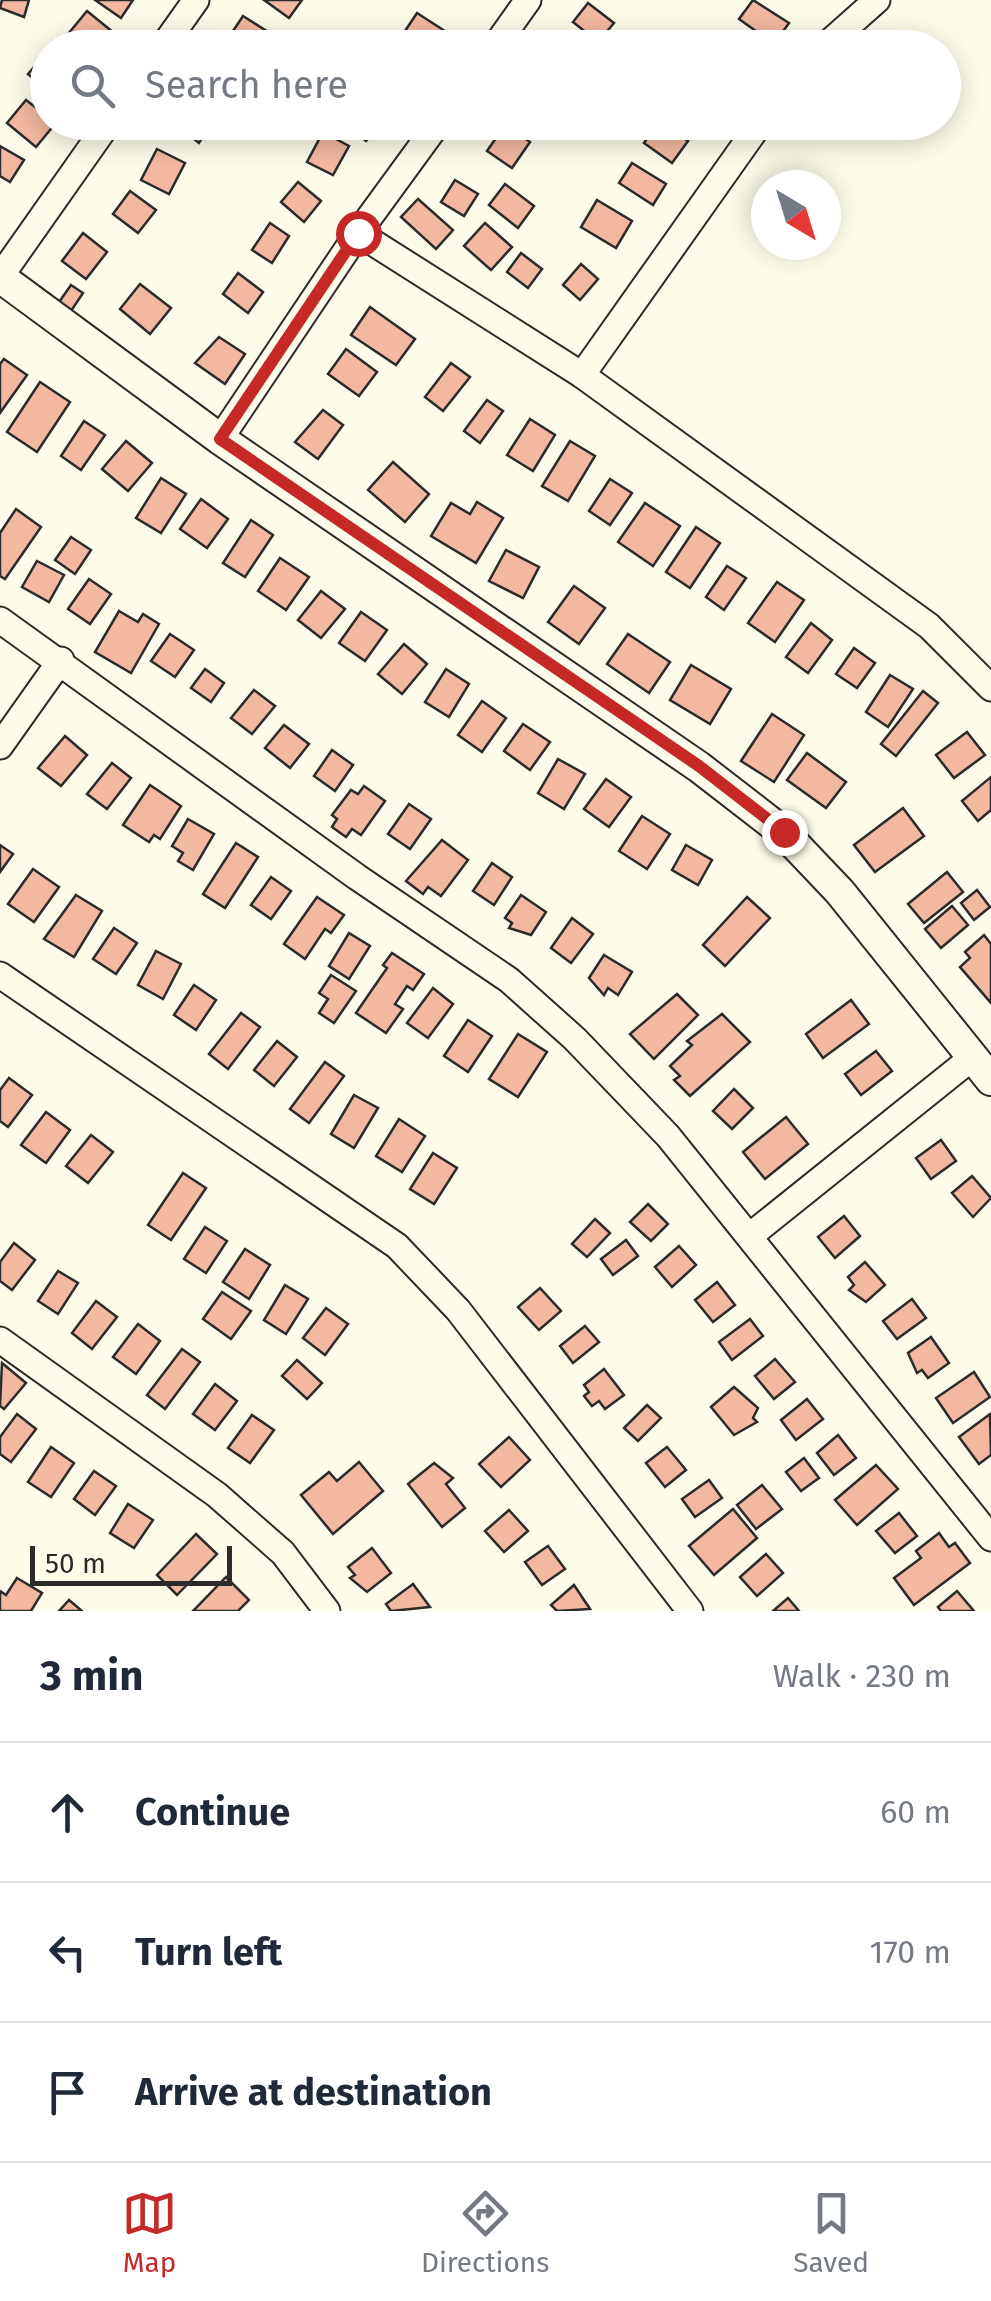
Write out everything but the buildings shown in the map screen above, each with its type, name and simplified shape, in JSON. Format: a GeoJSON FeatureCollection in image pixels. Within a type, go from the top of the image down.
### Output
{"type":"FeatureCollection","features":[{"type":"Feature","properties":{"kind":"street"},"geometry":{"type":"LineString","coordinates":[[175,30],[196,0]]}},
{"type":"Feature","properties":{"kind":"street"},"geometry":{"type":"LineString","coordinates":[[507,30],[528,0]]}},
{"type":"Feature","properties":{"kind":"street"},"geometry":{"type":"LineString","coordinates":[[843,30],[876,0]]}},
{"type":"Feature","properties":{"kind":"street"},"geometry":{"type":"LineString","coordinates":[[96,140],[0,277],[220,439],[699,766],[784,832],[840,892],[982,1068],[751,1235]]}},
{"type":"Feature","properties":{"kind":"street"},"geometry":{"type":"LineString","coordinates":[[220,439],[358,233],[426,140]]}},
{"type":"Feature","properties":{"kind":"street"},"geometry":{"type":"LineString","coordinates":[[582,374],[748,140]]}},
{"type":"Feature","properties":{"kind":"street"},"geometry":{"type":"LineString","coordinates":[[358,233],[582,374],[928,626],[991,688]]}},
{"type":"Feature","properties":{"kind":"street"},"geometry":{"type":"LineString","coordinates":[[0,620],[357,877],[509,980],[626,1087],[751,1235],[991,1538]]}},
{"type":"Feature","properties":{"kind":"street"},"geometry":{"type":"LineString","coordinates":[[0,746],[60,660]]}},
{"type":"Feature","properties":{"kind":"street"},"geometry":{"type":"LineString","coordinates":[[0,975],[397,1246],[458,1310],[690,1611]]}},
{"type":"Feature","properties":{"kind":"street"},"geometry":{"type":"LineString","coordinates":[[0,1340],[216,1495],[283,1553],[327,1611]]}},
{"type":"Feature","properties":{"kind":"route"},"geometry":{"type":"LineString","coordinates":[[358,233],[220,439],[699,766],[784,832]]}}]}
